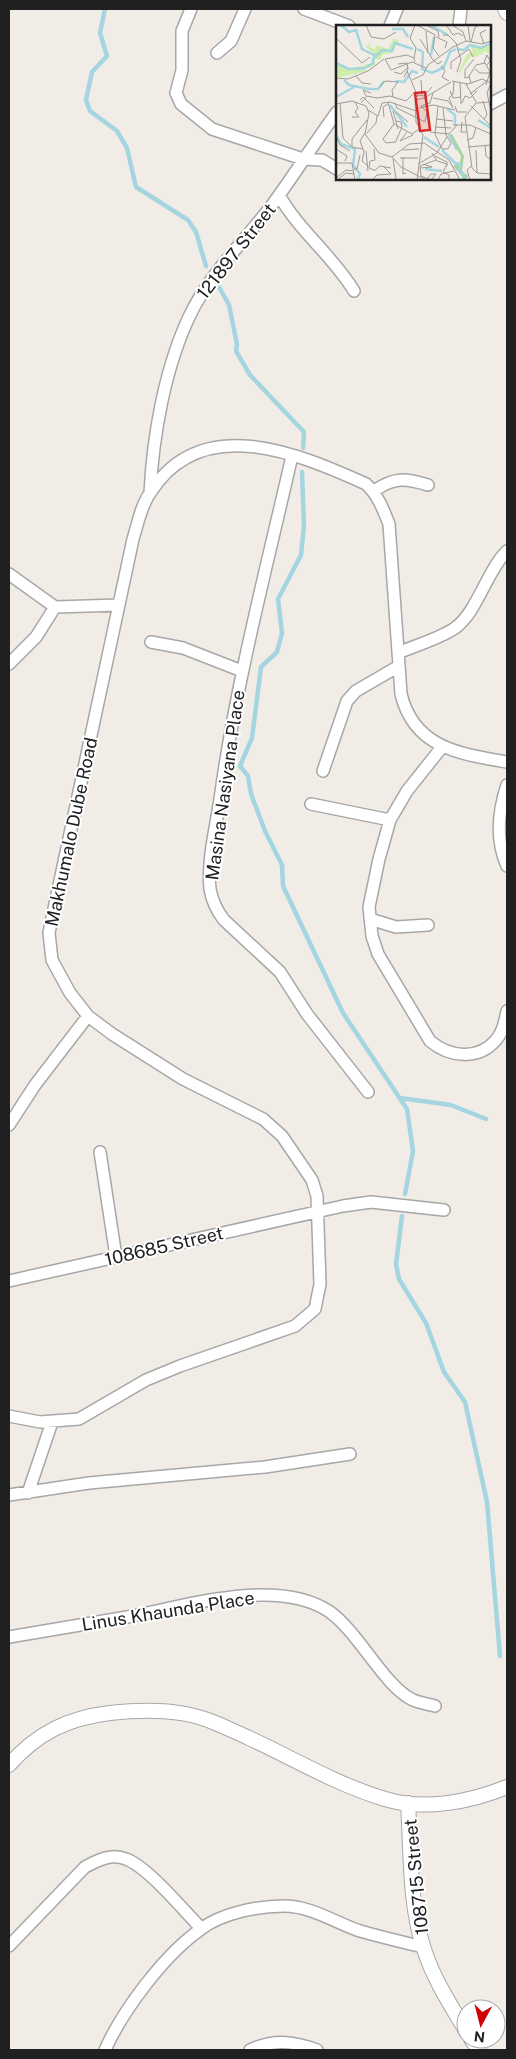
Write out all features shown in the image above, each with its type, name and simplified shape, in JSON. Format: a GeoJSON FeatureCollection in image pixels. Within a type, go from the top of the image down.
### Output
{"type":"FeatureCollection","features":[{"type":"Feature","properties":{"kind":"street"},"geometry":{"type":"LineString","coordinates":[[191,9],[182,31],[182,70],[176,93],[181,104],[212,129],[303,159],[322,160],[336,168]]}},
{"type":"Feature","properties":{"kind":"street"},"geometry":{"type":"LineString","coordinates":[[217,53],[230,41],[245,9]]}},
{"type":"Feature","properties":{"kind":"street"},"geometry":{"type":"LineString","coordinates":[[304,9],[346,25]]}},
{"type":"Feature","properties":{"kind":"street"},"geometry":{"type":"LineString","coordinates":[[390,25],[397,9]]}},
{"type":"Feature","properties":{"kind":"street"},"geometry":{"type":"LineString","coordinates":[[459,25],[462,9]]}},
{"type":"Feature","properties":{"kind":"street"},"geometry":{"type":"LineString","coordinates":[[505,9],[507,13]]}},
{"type":"Feature","properties":{"kind":"street"},"geometry":{"type":"LineString","coordinates":[[491,103],[507,95]]}},
{"type":"Feature","properties":{"kind":"street","name":"121897 Street"},"geometry":{"type":"LineString","coordinates":[[150,493],[152,461],[168,376],[179,341],[190,315],[204,288],[279,195],[336,113]]}},
{"type":"Feature","properties":{"kind":"street"},"geometry":{"type":"LineString","coordinates":[[279,195],[297,224],[342,271],[354,291]]}},
{"type":"Feature","properties":{"kind":"street","name":"Makhumalo Dube Road"},"geometry":{"type":"LineString","coordinates":[[9,1416],[52,1422],[79,1418],[146,1380],[180,1366],[296,1326],[315,1309],[318,1300],[320,1252],[318,1210],[312,1180],[282,1136],[263,1119],[183,1078],[112,1034],[88,1016],[58,973],[52,960],[49,933],[133,539],[143,506],[150,493],[166,472],[178,462],[204,448],[241,446],[292,456],[345,474],[366,484],[374,491]]}},
{"type":"Feature","properties":{"kind":"street","name":"Masina Nasiyana Place"},"geometry":{"type":"LineString","coordinates":[[292,456],[242,671],[226,752],[210,871],[210,892],[214,904],[224,920],[280,972],[307,1014],[368,1092]]}},
{"type":"Feature","properties":{"kind":"street"},"geometry":{"type":"LineString","coordinates":[[428,485],[408,479],[386,482],[374,491],[389,524],[401,694],[409,718],[427,736],[442,747],[463,755],[507,762]]}},
{"type":"Feature","properties":{"kind":"street"},"geometry":{"type":"LineString","coordinates":[[398,653],[457,626],[470,610],[499,559],[507,551]]}},
{"type":"Feature","properties":{"kind":"street"},"geometry":{"type":"LineString","coordinates":[[9,574],[55,608],[119,605]]}},
{"type":"Feature","properties":{"kind":"street"},"geometry":{"type":"LineString","coordinates":[[9,664],[36,637],[55,608]]}},
{"type":"Feature","properties":{"kind":"street"},"geometry":{"type":"LineString","coordinates":[[151,642],[183,648],[242,671]]}},
{"type":"Feature","properties":{"kind":"street"},"geometry":{"type":"LineString","coordinates":[[323,772],[347,701],[356,691],[399,666]]}},
{"type":"Feature","properties":{"kind":"street"},"geometry":{"type":"LineString","coordinates":[[442,747],[407,791],[390,820],[379,859],[369,908],[378,954],[430,1040],[437,1046],[458,1054],[469,1054],[488,1047],[503,1028],[507,1011]]}},
{"type":"Feature","properties":{"kind":"street"},"geometry":{"type":"LineString","coordinates":[[507,785],[498,823],[499,842],[507,866]]}},
{"type":"Feature","properties":{"kind":"street"},"geometry":{"type":"LineString","coordinates":[[311,804],[390,820]]}},
{"type":"Feature","properties":{"kind":"street"},"geometry":{"type":"LineString","coordinates":[[370,918],[396,927],[428,925]]}},
{"type":"Feature","properties":{"kind":"street"},"geometry":{"type":"LineString","coordinates":[[9,1125],[54,1058],[88,1016]]}},
{"type":"Feature","properties":{"kind":"street"},"geometry":{"type":"LineString","coordinates":[[100,1152],[116,1257]]}},
{"type":"Feature","properties":{"kind":"street","name":"108685 Street"},"geometry":{"type":"LineString","coordinates":[[9,1281],[318,1210],[371,1202],[444,1210]]}},
{"type":"Feature","properties":{"kind":"street"},"geometry":{"type":"LineString","coordinates":[[28,1493],[52,1422]]}},
{"type":"Feature","properties":{"kind":"street"},"geometry":{"type":"LineString","coordinates":[[9,1496],[89,1483],[265,1467],[350,1454]]}},
{"type":"Feature","properties":{"kind":"street","name":"Linus Khaunda Place"},"geometry":{"type":"LineString","coordinates":[[9,1636],[224,1598],[284,1596],[307,1602],[328,1611],[354,1634],[402,1693],[414,1700],[435,1706]]}},
{"type":"Feature","properties":{"kind":"street"},"geometry":{"type":"LineString","coordinates":[[9,1765],[38,1737],[65,1722],[126,1711],[168,1711],[202,1718],[348,1786],[386,1800],[408,1804],[468,1800],[507,1787]]}},
{"type":"Feature","properties":{"kind":"street","name":"108715 Street"},"geometry":{"type":"LineString","coordinates":[[408,1804],[413,1880],[423,1947],[440,1986],[456,2014]]}},
{"type":"Feature","properties":{"kind":"street"},"geometry":{"type":"LineString","coordinates":[[9,1946],[86,1867],[99,1859],[114,1857],[126,1859],[142,1868],[201,1928]]}},
{"type":"Feature","properties":{"kind":"street"},"geometry":{"type":"LineString","coordinates":[[105,2050],[131,2002],[172,1956],[201,1928],[238,1912],[285,1906],[304,1909],[360,1930],[423,1947]]}},
{"type":"Feature","properties":{"kind":"street"},"geometry":{"type":"LineString","coordinates":[[250,2050],[275,2042],[290,2042],[317,2050]]}},
{"type":"Feature","properties":{"kind":"waterway"},"geometry":{"type":"LineString","coordinates":[[105,9],[100,33],[107,56],[92,72],[86,100],[90,111],[117,131],[127,148],[136,187],[188,220],[196,232],[206,266]]}},
{"type":"Feature","properties":{"kind":"waterway"},"geometry":{"type":"LineString","coordinates":[[219,287],[229,305],[237,344],[236,351],[250,375],[304,432],[303,448]]}},
{"type":"Feature","properties":{"kind":"waterway"},"geometry":{"type":"LineString","coordinates":[[302,472],[304,526],[301,555],[278,599],[282,633],[277,652],[261,667],[252,738],[240,766],[248,776],[251,794],[265,831],[282,865],[283,886],[343,1013],[407,1109],[413,1151],[405,1194]]}},
{"type":"Feature","properties":{"kind":"waterway"},"geometry":{"type":"LineString","coordinates":[[400,1098],[451,1105],[486,1119]]}},
{"type":"Feature","properties":{"kind":"waterway"},"geometry":{"type":"LineString","coordinates":[[402,1216],[396,1264],[399,1279],[426,1323],[444,1372],[465,1402],[487,1502],[500,1656]]}}]}
